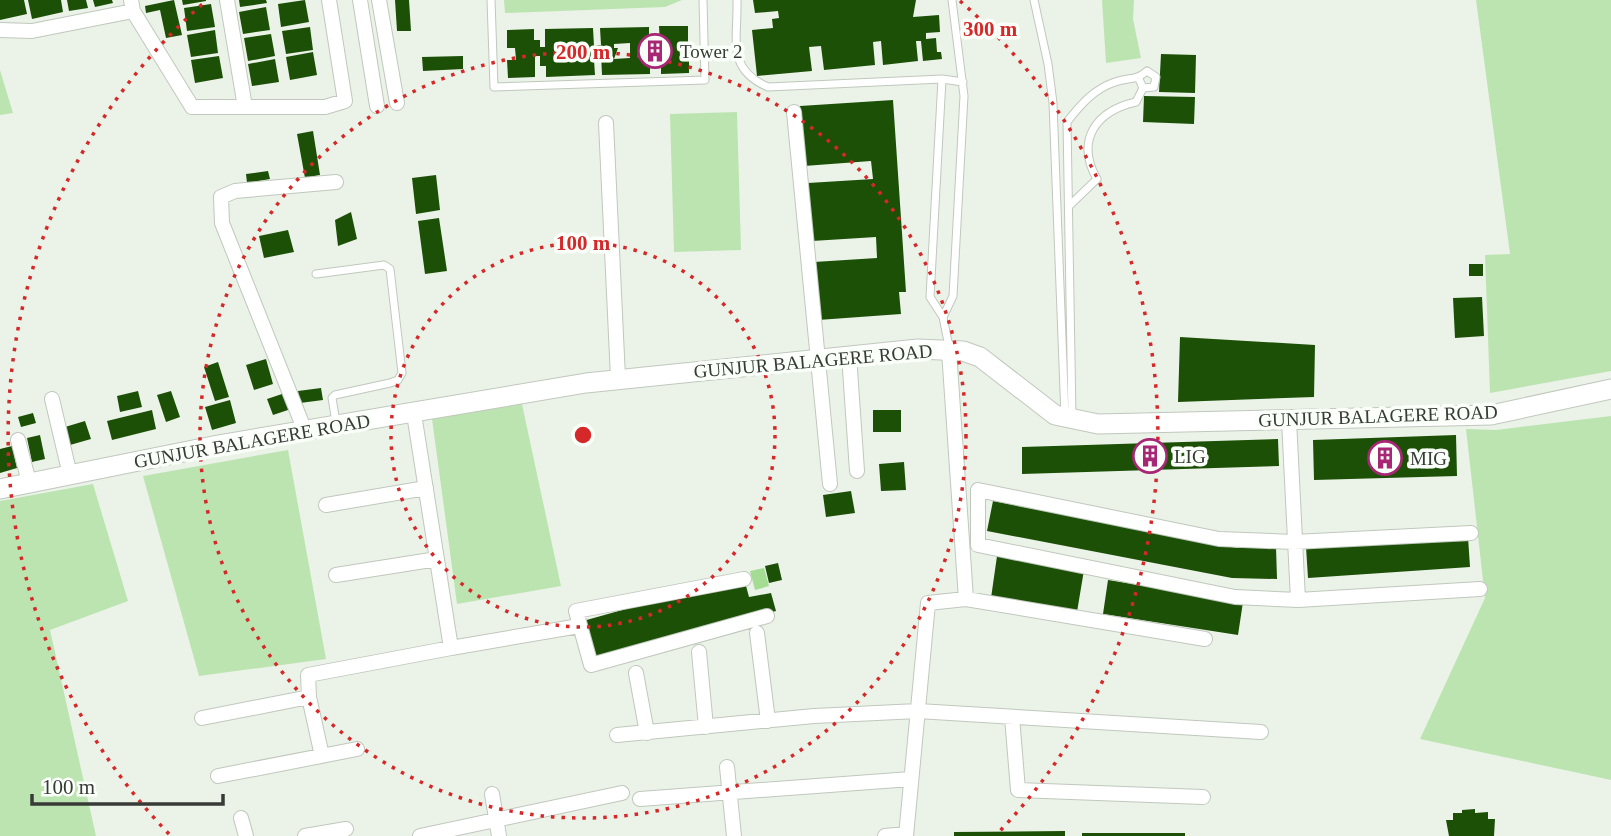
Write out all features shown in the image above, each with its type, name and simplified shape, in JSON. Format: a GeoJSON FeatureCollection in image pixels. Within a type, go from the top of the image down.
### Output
{"type":"FeatureCollection","features":[{"type":"Feature","properties":{"kind":"street"},"geometry":{"type":"LineString","coordinates":[[227,0],[245,107]]}},
{"type":"Feature","properties":{"kind":"street"},"geometry":{"type":"LineString","coordinates":[[0,30],[32,31],[132,6],[192,107],[325,107],[345,101],[329,0]]}},
{"type":"Feature","properties":{"kind":"street"},"geometry":{"type":"LineString","coordinates":[[360,0],[377,106]]}},
{"type":"Feature","properties":{"kind":"street"},"geometry":{"type":"LineString","coordinates":[[379,0],[397,103]]}},
{"type":"Feature","properties":{"kind":"street"},"geometry":{"type":"LineString","coordinates":[[794,112],[830,484]]}},
{"type":"Feature","properties":{"kind":"street"},"geometry":{"type":"LineString","coordinates":[[606,123],[618,378]]}},
{"type":"Feature","properties":{"kind":"street"},"geometry":{"type":"LineString","coordinates":[[305,431],[222,223],[221,197],[235,191],[336,182]]}},
{"type":"Feature","properties":{"kind":"street","name":"GUNJUR BALAGERE ROAD"},"geometry":{"type":"LineString","coordinates":[[0,489],[305,431],[618,378],[918,349],[949,351],[980,358],[1055,415],[1098,424],[1491,415],[1611,389]]}},
{"type":"Feature","properties":{"kind":"street"},"geometry":{"type":"LineString","coordinates":[[949,351],[965,599]]}},
{"type":"Feature","properties":{"kind":"street"},"geometry":{"type":"LineString","coordinates":[[849,355],[858,471]]}},
{"type":"Feature","properties":{"kind":"street"},"geometry":{"type":"LineString","coordinates":[[52,399],[70,475]]}},
{"type":"Feature","properties":{"kind":"street"},"geometry":{"type":"LineString","coordinates":[[414,414],[452,648]]}},
{"type":"Feature","properties":{"kind":"street"},"geometry":{"type":"LineString","coordinates":[[1289,420],[1298,600]]}},
{"type":"Feature","properties":{"kind":"street"},"geometry":{"type":"LineString","coordinates":[[18,440],[29,482]]}},
{"type":"Feature","properties":{"kind":"street"},"geometry":{"type":"LineString","coordinates":[[326,505],[426,488]]}},
{"type":"Feature","properties":{"kind":"street"},"geometry":{"type":"LineString","coordinates":[[1471,533],[1294,542],[1219,539],[978,490],[978,545],[1235,597],[1298,600],[1480,589]]}},
{"type":"Feature","properties":{"kind":"street"},"geometry":{"type":"LineString","coordinates":[[336,575],[437,559]]}},
{"type":"Feature","properties":{"kind":"street"},"geometry":{"type":"LineString","coordinates":[[744,579],[576,611],[591,665],[767,616]]}},
{"type":"Feature","properties":{"kind":"street"},"geometry":{"type":"LineString","coordinates":[[885,836],[906,835],[928,603],[965,599],[1205,639]]}},
{"type":"Feature","properties":{"kind":"street"},"geometry":{"type":"LineString","coordinates":[[322,756],[306,679],[313,673],[579,626]]}},
{"type":"Feature","properties":{"kind":"street"},"geometry":{"type":"LineString","coordinates":[[757,633],[768,721]]}},
{"type":"Feature","properties":{"kind":"street"},"geometry":{"type":"LineString","coordinates":[[699,652],[706,727]]}},
{"type":"Feature","properties":{"kind":"street"},"geometry":{"type":"LineString","coordinates":[[636,673],[647,733]]}},
{"type":"Feature","properties":{"kind":"street"},"geometry":{"type":"LineString","coordinates":[[202,718],[309,697]]}},
{"type":"Feature","properties":{"kind":"street"},"geometry":{"type":"LineString","coordinates":[[617,735],[918,711],[1261,732]]}},
{"type":"Feature","properties":{"kind":"street"},"geometry":{"type":"LineString","coordinates":[[1012,717],[1018,790],[1203,797]]}},
{"type":"Feature","properties":{"kind":"street"},"geometry":{"type":"LineString","coordinates":[[218,776],[357,749]]}},
{"type":"Feature","properties":{"kind":"street"},"geometry":{"type":"LineString","coordinates":[[727,767],[734,836]]}},
{"type":"Feature","properties":{"kind":"street"},"geometry":{"type":"LineString","coordinates":[[640,799],[911,779]]}},
{"type":"Feature","properties":{"kind":"street"},"geometry":{"type":"LineString","coordinates":[[420,836],[622,793]]}},
{"type":"Feature","properties":{"kind":"street"},"geometry":{"type":"LineString","coordinates":[[492,794],[499,836]]}},
{"type":"Feature","properties":{"kind":"street"},"geometry":{"type":"LineString","coordinates":[[241,818],[246,836]]}},
{"type":"Feature","properties":{"kind":"street"},"geometry":{"type":"LineString","coordinates":[[305,836],[345,829]]}},
{"type":"Feature","properties":{"kind":"lane"},"geometry":{"type":"LineString","coordinates":[[491,0],[494,87],[705,79],[703,0]]}},
{"type":"Feature","properties":{"kind":"lane"},"geometry":{"type":"LineString","coordinates":[[737,0],[740,65],[745,75],[768,87],[942,79],[963,82]]}},
{"type":"Feature","properties":{"kind":"lane"},"geometry":{"type":"LineString","coordinates":[[943,317],[953,296],[963,82],[951,0]]}},
{"type":"Feature","properties":{"kind":"lane"},"geometry":{"type":"LineString","coordinates":[[1034,0],[1044,40],[1053,103],[1068,418]]}},
{"type":"Feature","properties":{"kind":"lane"},"geometry":{"type":"LineString","coordinates":[[1068,418],[1067,122],[1097,90],[1118,80],[1139,79],[1147,71],[1156,77],[1154,88],[1143,88]]}},
{"type":"Feature","properties":{"kind":"lane"},"geometry":{"type":"LineString","coordinates":[[942,79],[930,296],[943,317],[949,351]]}},
{"type":"Feature","properties":{"kind":"lane"},"geometry":{"type":"LineString","coordinates":[[1139,79],[1143,88]]}},
{"type":"Feature","properties":{"kind":"lane"},"geometry":{"type":"LineString","coordinates":[[1069,206],[1097,179],[1089,156],[1089,141],[1096,125],[1109,110],[1136,102],[1143,88]]}},
{"type":"Feature","properties":{"kind":"lane"},"geometry":{"type":"LineString","coordinates":[[316,274],[384,265],[390,269],[402,373],[398,380],[390,383],[335,395],[332,398],[337,426]]}},
{"type":"Feature","properties":{"kind":"shaded area"},"geometry":{"type":"Polygon","coordinates":[[[504,0],[682,0],[665,7],[505,13],[504,0]]]}},
{"type":"Feature","properties":{"kind":"shaded area"},"geometry":{"type":"Polygon","coordinates":[[[1102,0],[1134,0],[1133,19],[1141,58],[1106,63],[1102,0]]]}},
{"type":"Feature","properties":{"kind":"shaded area"},"geometry":{"type":"Polygon","coordinates":[[[1476,0],[1611,0],[1611,371],[1490,393],[1485,255],[1510,254],[1476,0]]]}},
{"type":"Feature","properties":{"kind":"shaded area"},"geometry":{"type":"Polygon","coordinates":[[[0,70],[13,113],[0,115],[0,70]]]}},
{"type":"Feature","properties":{"kind":"shaded area"},"geometry":{"type":"Polygon","coordinates":[[[737,112],[741,250],[674,252],[670,114],[737,112]]]}},
{"type":"Feature","properties":{"kind":"shaded area"},"geometry":{"type":"Polygon","coordinates":[[[522,404],[561,586],[457,604],[432,419],[522,404]]]}},
{"type":"Feature","properties":{"kind":"shaded area"},"geometry":{"type":"Polygon","coordinates":[[[1611,416],[1611,780],[1420,739],[1485,598],[1466,429],[1496,430],[1611,416]]]}},
{"type":"Feature","properties":{"kind":"shaded area"},"geometry":{"type":"Polygon","coordinates":[[[288,450],[326,659],[199,676],[143,476],[288,450]]]}},
{"type":"Feature","properties":{"kind":"shaded area"},"geometry":{"type":"Polygon","coordinates":[[[93,484],[128,601],[50,630],[96,836],[0,836],[0,501],[93,484]]]}},
{"type":"Feature","properties":{"kind":"shaded area"},"geometry":{"type":"Polygon","coordinates":[[[764,568],[769,586],[755,590],[750,571],[764,568]]]}},
{"type":"Feature","properties":{"kind":"building"},"geometry":{"type":"Polygon","coordinates":[[[0,0],[24,0],[27,14],[0,20],[0,0]]]}},
{"type":"Feature","properties":{"kind":"building"},"geometry":{"type":"Polygon","coordinates":[[[28,0],[61,0],[63,12],[32,19],[28,0]]]}},
{"type":"Feature","properties":{"kind":"building"},"geometry":{"type":"Polygon","coordinates":[[[67,0],[86,0],[88,8],[69,11],[67,0]]]}},
{"type":"Feature","properties":{"kind":"building"},"geometry":{"type":"Polygon","coordinates":[[[93,0],[112,0],[113,3],[95,7],[93,0]]]}},
{"type":"Feature","properties":{"kind":"building"},"geometry":{"type":"Polygon","coordinates":[[[174,0],[182,35],[166,38],[160,10],[146,13],[145,6],[174,0]]]}},
{"type":"Feature","properties":{"kind":"building"},"geometry":{"type":"Polygon","coordinates":[[[182,0],[206,0],[206,1],[183,5],[182,0]]]}},
{"type":"Feature","properties":{"kind":"building"},"geometry":{"type":"Polygon","coordinates":[[[239,0],[266,0],[267,3],[240,7],[239,0]]]}},
{"type":"Feature","properties":{"kind":"building"},"geometry":{"type":"Polygon","coordinates":[[[305,0],[309,22],[281,27],[278,4],[305,0]]]}},
{"type":"Feature","properties":{"kind":"building"},"geometry":{"type":"Polygon","coordinates":[[[395,0],[409,0],[411,31],[397,31],[395,0]]]}},
{"type":"Feature","properties":{"kind":"building"},"geometry":{"type":"Polygon","coordinates":[[[753,0],[916,0],[913,17],[939,15],[940,32],[926,33],[926,39],[936,38],[937,52],[941,52],[942,59],[923,61],[921,41],[916,41],[918,61],[883,65],[881,41],[873,42],[875,65],[824,70],[821,46],[809,47],[812,71],[757,76],[752,30],[773,28],[772,19],[779,18],[778,11],[755,13],[753,0]]]}},
{"type":"Feature","properties":{"kind":"building"},"geometry":{"type":"Polygon","coordinates":[[[211,4],[215,27],[187,31],[184,8],[211,4]]]}},
{"type":"Feature","properties":{"kind":"building"},"geometry":{"type":"Polygon","coordinates":[[[266,7],[270,30],[243,34],[239,12],[266,7]]]}},
{"type":"Feature","properties":{"kind":"building","name":"Tower 2"},"geometry":{"type":"Polygon","coordinates":[[[659,26],[688,26],[688,43],[679,44],[680,56],[689,56],[689,73],[661,74],[661,63],[655,64],[655,53],[650,53],[650,74],[602,75],[601,54],[594,60],[595,75],[546,77],[546,66],[540,66],[540,56],[535,56],[535,77],[508,78],[507,60],[516,60],[515,48],[507,48],[507,30],[534,29],[534,40],[540,40],[540,47],[545,47],[545,29],[593,28],[594,46],[601,45],[600,28],[649,27],[649,37],[654,37],[655,44],[660,44],[659,26]],[[630,43],[614,44],[614,48],[618,48],[614,59],[630,58],[630,43]],[[565,45],[565,59],[581,59],[577,49],[580,45],[565,45]]]}},
{"type":"Feature","properties":{"kind":"building"},"geometry":{"type":"Polygon","coordinates":[[[310,27],[313,50],[286,54],[282,31],[310,27]]]}},
{"type":"Feature","properties":{"kind":"building"},"geometry":{"type":"Polygon","coordinates":[[[215,30],[218,53],[191,57],[187,35],[215,30]]]}},
{"type":"Feature","properties":{"kind":"building"},"geometry":{"type":"Polygon","coordinates":[[[271,34],[275,56],[248,61],[244,38],[271,34]]]}},
{"type":"Feature","properties":{"kind":"building"},"geometry":{"type":"Polygon","coordinates":[[[313,52],[317,75],[290,80],[286,57],[313,52]]]}},
{"type":"Feature","properties":{"kind":"building"},"geometry":{"type":"Polygon","coordinates":[[[1161,54],[1196,55],[1195,93],[1159,92],[1161,54]]]}},
{"type":"Feature","properties":{"kind":"building"},"geometry":{"type":"Polygon","coordinates":[[[219,56],[223,78],[195,83],[191,60],[219,56]]]}},
{"type":"Feature","properties":{"kind":"building"},"geometry":{"type":"Polygon","coordinates":[[[463,56],[463,69],[423,71],[422,57],[463,56]]]}},
{"type":"Feature","properties":{"kind":"building"},"geometry":{"type":"Polygon","coordinates":[[[275,59],[279,82],[252,86],[248,64],[275,59]]]}},
{"type":"Feature","properties":{"kind":"building"},"geometry":{"type":"Polygon","coordinates":[[[1144,96],[1195,97],[1194,124],[1143,122],[1144,96]]]}},
{"type":"Feature","properties":{"kind":"building"},"geometry":{"type":"Polygon","coordinates":[[[893,100],[906,292],[899,292],[901,314],[818,320],[814,262],[877,258],[876,237],[812,241],[808,183],[873,179],[871,161],[804,166],[800,106],[893,100]]]}},
{"type":"Feature","properties":{"kind":"building"},"geometry":{"type":"Polygon","coordinates":[[[313,131],[320,175],[305,178],[297,134],[313,131]]]}},
{"type":"Feature","properties":{"kind":"building"},"geometry":{"type":"Polygon","coordinates":[[[268,171],[270,179],[247,183],[246,174],[268,171]]]}},
{"type":"Feature","properties":{"kind":"building"},"geometry":{"type":"Polygon","coordinates":[[[436,175],[440,210],[416,214],[412,178],[436,175]]]}},
{"type":"Feature","properties":{"kind":"building"},"geometry":{"type":"Polygon","coordinates":[[[351,212],[357,239],[338,246],[335,220],[351,212]]]}},
{"type":"Feature","properties":{"kind":"building"},"geometry":{"type":"Polygon","coordinates":[[[439,218],[447,271],[425,274],[418,221],[439,218]]]}},
{"type":"Feature","properties":{"kind":"building"},"geometry":{"type":"Polygon","coordinates":[[[288,230],[294,252],[264,258],[259,236],[288,230]]]}},
{"type":"Feature","properties":{"kind":"building"},"geometry":{"type":"Polygon","coordinates":[[[1469,264],[1483,264],[1483,276],[1469,276],[1469,264]]]}},
{"type":"Feature","properties":{"kind":"building"},"geometry":{"type":"Polygon","coordinates":[[[1482,297],[1484,336],[1455,338],[1453,298],[1482,297]]]}},
{"type":"Feature","properties":{"kind":"building"},"geometry":{"type":"Polygon","coordinates":[[[1180,337],[1315,345],[1314,397],[1178,402],[1180,337]]]}},
{"type":"Feature","properties":{"kind":"building"},"geometry":{"type":"Polygon","coordinates":[[[266,359],[273,384],[254,390],[246,365],[266,359]]]}},
{"type":"Feature","properties":{"kind":"building"},"geometry":{"type":"Polygon","coordinates":[[[218,362],[229,397],[215,401],[204,367],[218,362]]]}},
{"type":"Feature","properties":{"kind":"building"},"geometry":{"type":"Polygon","coordinates":[[[321,388],[323,400],[300,403],[298,391],[321,388]]]}},
{"type":"Feature","properties":{"kind":"building"},"geometry":{"type":"Polygon","coordinates":[[[138,391],[142,407],[120,412],[117,396],[138,391]]]}},
{"type":"Feature","properties":{"kind":"building"},"geometry":{"type":"Polygon","coordinates":[[[171,391],[180,417],[166,422],[157,395],[171,391]]]}},
{"type":"Feature","properties":{"kind":"building"},"geometry":{"type":"Polygon","coordinates":[[[285,393],[291,409],[273,415],[267,399],[285,393]]]}},
{"type":"Feature","properties":{"kind":"building"},"geometry":{"type":"Polygon","coordinates":[[[230,400],[236,423],[212,430],[205,407],[230,400]]]}},
{"type":"Feature","properties":{"kind":"building"},"geometry":{"type":"Polygon","coordinates":[[[152,410],[156,429],[112,440],[107,421],[152,410]]]}},
{"type":"Feature","properties":{"kind":"building"},"geometry":{"type":"Polygon","coordinates":[[[873,410],[901,410],[901,432],[873,432],[873,410]]]}},
{"type":"Feature","properties":{"kind":"building"},"geometry":{"type":"Polygon","coordinates":[[[33,413],[36,423],[21,427],[18,417],[33,413]]]}},
{"type":"Feature","properties":{"kind":"building"},"geometry":{"type":"Polygon","coordinates":[[[85,421],[91,439],[70,445],[65,427],[85,421]]]}},
{"type":"Feature","properties":{"kind":"building"},"geometry":{"type":"Polygon","coordinates":[[[40,435],[45,459],[32,462],[27,438],[40,435]]]}},
{"type":"Feature","properties":{"kind":"building","name":"MIG"},"geometry":{"type":"Polygon","coordinates":[[[1456,435],[1457,476],[1314,480],[1313,440],[1456,435]]]}},
{"type":"Feature","properties":{"kind":"building","name":"LIG"},"geometry":{"type":"Polygon","coordinates":[[[1278,439],[1279,466],[1022,474],[1022,447],[1278,439]]]}},
{"type":"Feature","properties":{"kind":"building"},"geometry":{"type":"Polygon","coordinates":[[[12,446],[17,468],[0,473],[0,449],[12,446]]]}},
{"type":"Feature","properties":{"kind":"building"},"geometry":{"type":"Polygon","coordinates":[[[904,462],[906,490],[881,491],[879,464],[904,462]]]}},
{"type":"Feature","properties":{"kind":"building"},"geometry":{"type":"Polygon","coordinates":[[[851,491],[855,513],[826,517],[823,495],[851,491]]]}},
{"type":"Feature","properties":{"kind":"building"},"geometry":{"type":"Polygon","coordinates":[[[993,501],[1237,548],[1276,547],[1277,579],[1232,578],[987,531],[993,501]]]}},
{"type":"Feature","properties":{"kind":"building"},"geometry":{"type":"Polygon","coordinates":[[[1468,537],[1470,567],[1308,578],[1306,547],[1468,537]]]}},
{"type":"Feature","properties":{"kind":"building"},"geometry":{"type":"Polygon","coordinates":[[[997,556],[1084,570],[1077,612],[991,598],[997,556]]]}},
{"type":"Feature","properties":{"kind":"building"},"geometry":{"type":"Polygon","coordinates":[[[778,563],[782,580],[769,583],[765,566],[778,563]]]}},
{"type":"Feature","properties":{"kind":"building"},"geometry":{"type":"Polygon","coordinates":[[[1108,580],[1243,602],[1238,635],[1103,614],[1108,580]]]}},
{"type":"Feature","properties":{"kind":"building"},"geometry":{"type":"Polygon","coordinates":[[[745,582],[749,597],[771,593],[776,611],[595,663],[583,621],[665,598],[745,582]]]}},
{"type":"Feature","properties":{"kind":"building"},"geometry":{"type":"Polygon","coordinates":[[[1475,809],[1475,813],[1488,812],[1488,819],[1495,819],[1494,836],[1449,836],[1446,820],[1453,820],[1453,813],[1475,809]]]}},
{"type":"Feature","properties":{"kind":"building"},"geometry":{"type":"Polygon","coordinates":[[[1065,831],[1065,836],[954,836],[954,832],[1065,831]]]}},
{"type":"Feature","properties":{"kind":"building"},"geometry":{"type":"Polygon","coordinates":[[[1082,833],[1185,833],[1185,836],[1082,836],[1082,833]]]}},
{"type":"Feature","properties":{"kind":"place","name":"Tower 2"},"geometry":{"type":"Point","coordinates":[655,51]}},
{"type":"Feature","properties":{"kind":"place","name":"LIG"},"geometry":{"type":"Point","coordinates":[1150,456]}},
{"type":"Feature","properties":{"kind":"place","name":"MIG"},"geometry":{"type":"Point","coordinates":[1385,458]}}]}
